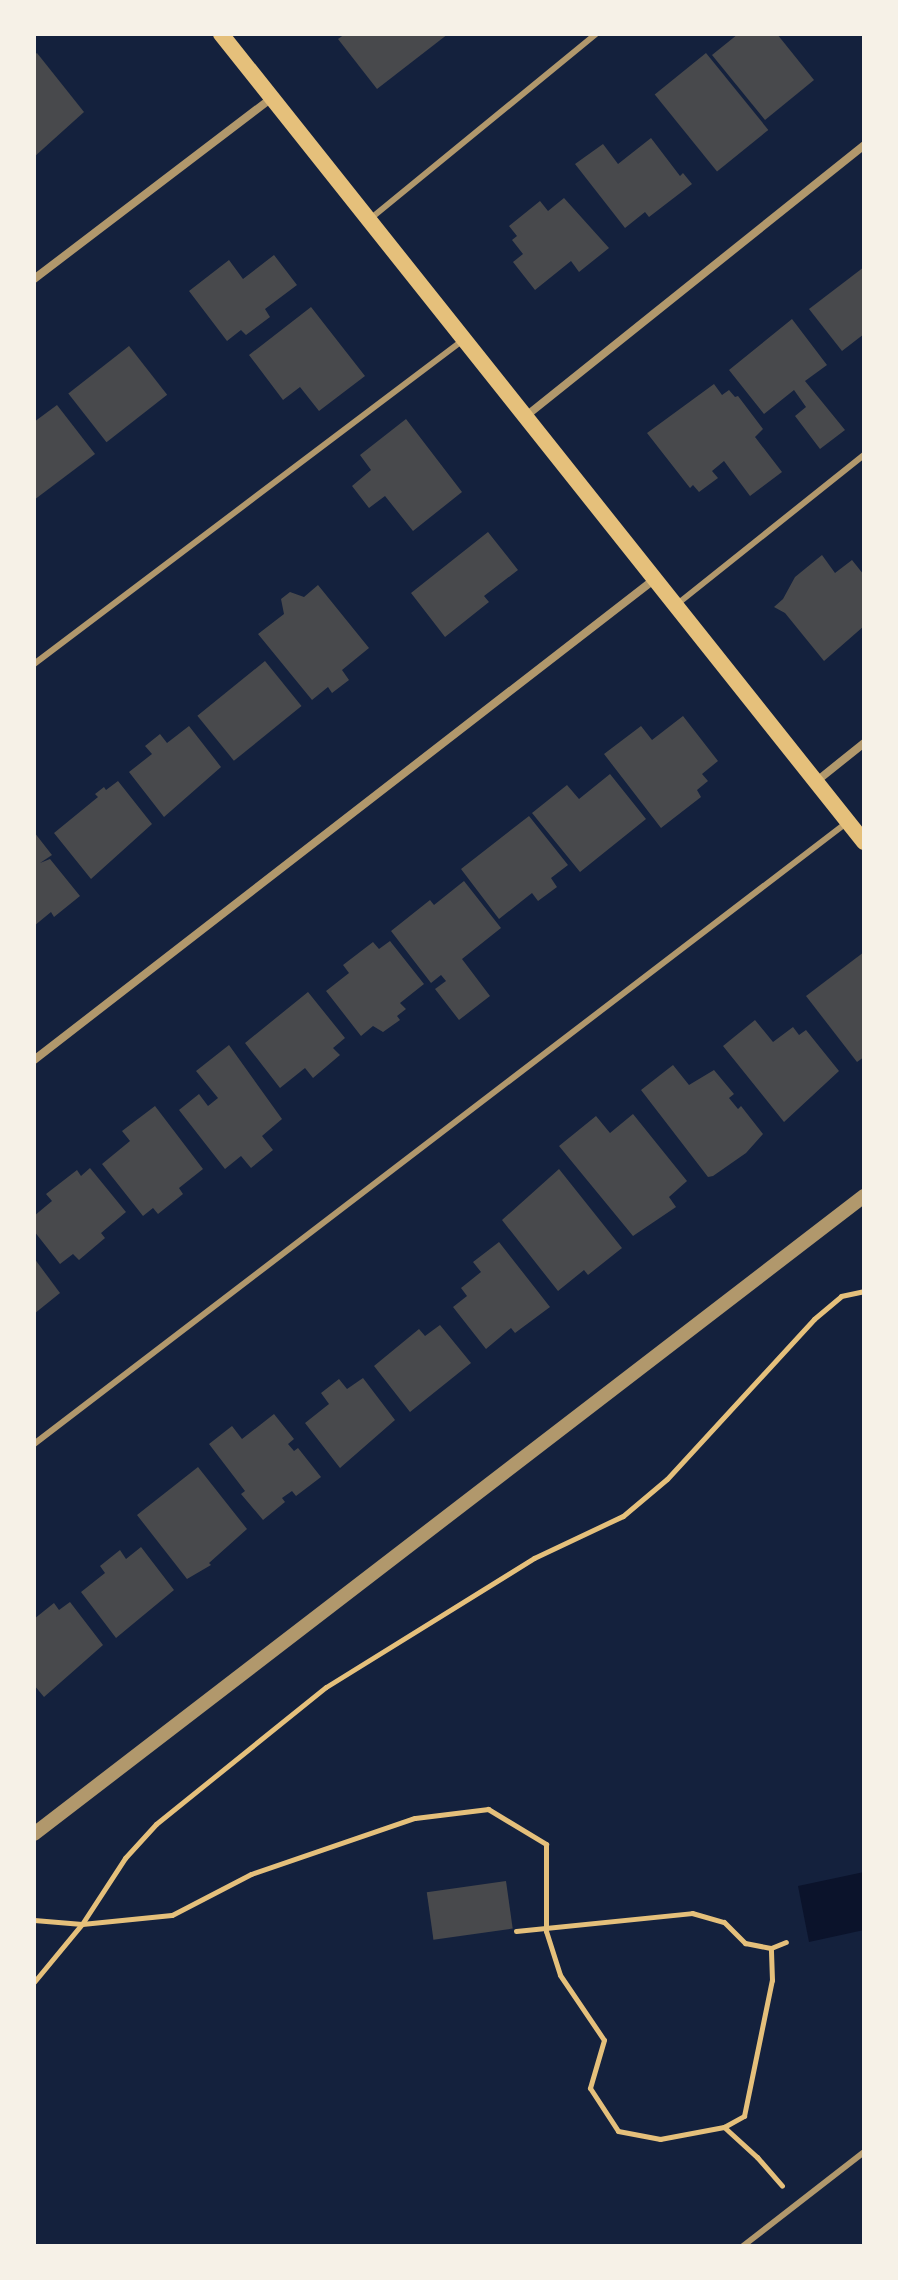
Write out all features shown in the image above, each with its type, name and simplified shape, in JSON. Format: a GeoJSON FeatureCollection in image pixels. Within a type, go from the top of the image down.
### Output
{"type":"FeatureCollection","features":[{"type":"Feature","properties":{"kind":"main road"},"geometry":{"type":"LineString","coordinates":[[221,34],[818,780],[864,842]]}},
{"type":"Feature","properties":{"kind":"street"},"geometry":{"type":"LineString","coordinates":[[34,279],[272,98]]}},
{"type":"Feature","properties":{"kind":"street"},"geometry":{"type":"LineString","coordinates":[[526,416],[864,145]]}},
{"type":"Feature","properties":{"kind":"street"},"geometry":{"type":"LineString","coordinates":[[34,1060],[656,578]]}},
{"type":"Feature","properties":{"kind":"street"},"geometry":{"type":"LineString","coordinates":[[818,780],[864,743]]}},
{"type":"Feature","properties":{"kind":"street"},"geometry":{"type":"LineString","coordinates":[[34,1834],[864,1196]]}},
{"type":"Feature","properties":{"kind":"lane"},"geometry":{"type":"LineString","coordinates":[[368,221],[596,34]]}},
{"type":"Feature","properties":{"kind":"lane"},"geometry":{"type":"LineString","coordinates":[[34,664],[466,338]]}},
{"type":"Feature","properties":{"kind":"lane"},"geometry":{"type":"LineString","coordinates":[[676,605],[864,455]]}},
{"type":"Feature","properties":{"kind":"lane"},"geometry":{"type":"LineString","coordinates":[[34,1444],[848,822]]}},
{"type":"Feature","properties":{"kind":"lane"},"geometry":{"type":"LineString","coordinates":[[743,2246],[864,2152]]}},
{"type":"Feature","properties":{"kind":"path"},"geometry":{"type":"LineString","coordinates":[[34,1982],[82,1924],[125,1858],[156,1824],[326,1687],[534,1558],[623,1516],[667,1479],[814,1319],[841,1296],[864,1291]]}},
{"type":"Feature","properties":{"kind":"path"},"geometry":{"type":"LineString","coordinates":[[34,1920],[82,1924],[172,1915],[251,1874],[400,1823],[488,1809],[546,1844],[546,1931],[560,1975],[604,2040],[590,2088],[618,2131],[660,2139],[724,2127],[744,2116],[772,1980],[771,1948]]}},
{"type":"Feature","properties":{"kind":"path"},"geometry":{"type":"LineString","coordinates":[[516,1931],[546,1931],[692,1913],[724,1922],[745,1943],[771,1948],[786,1942]]}},
{"type":"Feature","properties":{"kind":"path"},"geometry":{"type":"LineString","coordinates":[[724,2127],[757,2157],[797,2204]]}},
{"type":"Feature","properties":{"kind":"water"},"geometry":{"type":"Polygon","coordinates":[[[864,1872],[864,1930],[809,1942],[798,1886],[864,1872]]]}},
{"type":"Feature","properties":{"kind":"building"},"geometry":{"type":"Polygon","coordinates":[[[345,34],[448,34],[377,89],[338,39],[345,34]]]}},
{"type":"Feature","properties":{"kind":"building"},"geometry":{"type":"Polygon","coordinates":[[[738,34],[777,34],[814,80],[765,120],[712,55],[738,34]]]}},
{"type":"Feature","properties":{"kind":"building"},"geometry":{"type":"Polygon","coordinates":[[[37,53],[84,112],[34,157],[34,55],[37,53]]]}},
{"type":"Feature","properties":{"kind":"building"},"geometry":{"type":"Polygon","coordinates":[[[706,53],[768,130],[717,171],[655,95],[706,53]]]}},
{"type":"Feature","properties":{"kind":"building"},"geometry":{"type":"Polygon","coordinates":[[[651,138],[680,176],[683,173],[692,184],[649,217],[645,212],[625,228],[575,164],[603,144],[618,164],[651,138]]]}},
{"type":"Feature","properties":{"kind":"building"},"geometry":{"type":"Polygon","coordinates":[[[564,198],[609,248],[579,272],[571,261],[535,290],[513,262],[523,254],[512,240],[517,236],[509,226],[540,201],[548,211],[564,198]]]}},
{"type":"Feature","properties":{"kind":"building"},"geometry":{"type":"Polygon","coordinates":[[[274,255],[297,285],[265,309],[270,317],[246,335],[241,330],[227,341],[189,291],[229,260],[243,279],[274,255]]]}},
{"type":"Feature","properties":{"kind":"building"},"geometry":{"type":"Polygon","coordinates":[[[864,267],[864,334],[842,351],[809,309],[864,267]]]}},
{"type":"Feature","properties":{"kind":"building"},"geometry":{"type":"Polygon","coordinates":[[[311,307],[365,376],[319,411],[300,387],[283,400],[249,355],[311,307]]]}},
{"type":"Feature","properties":{"kind":"building"},"geometry":{"type":"Polygon","coordinates":[[[792,319],[827,365],[805,381],[845,430],[820,449],[795,416],[806,407],[794,390],[764,414],[729,370],[792,319]]]}},
{"type":"Feature","properties":{"kind":"building"},"geometry":{"type":"Polygon","coordinates":[[[129,346],[167,395],[106,442],[68,393],[129,346]]]}},
{"type":"Feature","properties":{"kind":"building"},"geometry":{"type":"Polygon","coordinates":[[[714,384],[722,395],[729,390],[735,397],[738,396],[763,429],[755,437],[782,472],[750,496],[724,461],[712,471],[718,478],[699,492],[693,485],[690,488],[647,433],[714,384]]]}},
{"type":"Feature","properties":{"kind":"building"},"geometry":{"type":"Polygon","coordinates":[[[57,405],[95,454],[34,500],[34,422],[57,405]]]}},
{"type":"Feature","properties":{"kind":"building"},"geometry":{"type":"Polygon","coordinates":[[[406,419],[462,492],[413,531],[385,496],[369,508],[352,486],[371,470],[360,455],[406,419]]]}},
{"type":"Feature","properties":{"kind":"building"},"geometry":{"type":"Polygon","coordinates":[[[488,532],[518,570],[484,596],[489,602],[445,637],[411,593],[488,532]]]}},
{"type":"Feature","properties":{"kind":"building"},"geometry":{"type":"Polygon","coordinates":[[[822,555],[835,573],[852,560],[864,575],[864,626],[824,661],[785,613],[774,607],[783,599],[795,577],[822,555]]]}},
{"type":"Feature","properties":{"kind":"building"},"geometry":{"type":"Polygon","coordinates":[[[318,585],[369,648],[342,670],[349,680],[332,693],[328,687],[312,700],[258,634],[284,614],[281,599],[290,592],[304,597],[318,585]]]}},
{"type":"Feature","properties":{"kind":"building"},"geometry":{"type":"Polygon","coordinates":[[[265,661],[302,706],[234,761],[197,716],[265,661]]]}},
{"type":"Feature","properties":{"kind":"building"},"geometry":{"type":"Polygon","coordinates":[[[683,716],[718,761],[702,774],[708,781],[697,790],[701,797],[661,828],[604,754],[641,726],[652,740],[683,716]]]}},
{"type":"Feature","properties":{"kind":"building"},"geometry":{"type":"Polygon","coordinates":[[[189,726],[221,767],[164,817],[129,772],[152,754],[145,746],[160,734],[167,743],[189,726]]]}},
{"type":"Feature","properties":{"kind":"building"},"geometry":{"type":"Polygon","coordinates":[[[610,774],[646,819],[580,872],[532,813],[567,785],[579,799],[610,774]]]}},
{"type":"Feature","properties":{"kind":"building"},"geometry":{"type":"Polygon","coordinates":[[[118,781],[152,824],[91,879],[54,833],[98,797],[95,794],[118,781]]]}},
{"type":"Feature","properties":{"kind":"building"},"geometry":{"type":"Polygon","coordinates":[[[529,816],[568,865],[551,878],[557,887],[538,901],[532,893],[499,919],[461,869],[529,816]]]}},
{"type":"Feature","properties":{"kind":"building"},"geometry":{"type":"Polygon","coordinates":[[[34,832],[52,855],[40,863],[50,859],[80,896],[54,917],[51,912],[34,926],[34,832]]]}},
{"type":"Feature","properties":{"kind":"building"},"geometry":{"type":"Polygon","coordinates":[[[464,881],[501,928],[462,959],[490,996],[459,1020],[435,989],[446,981],[441,975],[431,983],[391,931],[430,900],[434,905],[464,881]]]}},
{"type":"Feature","properties":{"kind":"building"},"geometry":{"type":"Polygon","coordinates":[[[390,941],[424,984],[400,1003],[406,1009],[397,1016],[400,1020],[383,1032],[373,1026],[361,1036],[326,991],[349,973],[343,965],[373,942],[379,949],[390,941]]]}},
{"type":"Feature","properties":{"kind":"building"},"geometry":{"type":"Polygon","coordinates":[[[864,952],[864,1057],[857,1062],[806,996],[864,952]]]}},
{"type":"Feature","properties":{"kind":"building"},"geometry":{"type":"Polygon","coordinates":[[[308,992],[345,1038],[333,1048],[340,1055],[313,1078],[305,1068],[280,1088],[245,1043],[308,992]]]}},
{"type":"Feature","properties":{"kind":"building"},"geometry":{"type":"Polygon","coordinates":[[[755,1020],[773,1042],[793,1027],[799,1035],[806,1030],[839,1071],[784,1122],[723,1046],[755,1020]]]}},
{"type":"Feature","properties":{"kind":"building"},"geometry":{"type":"Polygon","coordinates":[[[229,1045],[282,1119],[262,1136],[273,1150],[251,1168],[241,1156],[225,1169],[179,1110],[199,1094],[208,1106],[218,1098],[196,1071],[229,1045]]]}},
{"type":"Feature","properties":{"kind":"building"},"geometry":{"type":"Polygon","coordinates":[[[673,1065],[689,1085],[714,1070],[734,1094],[729,1098],[738,1109],[741,1106],[763,1134],[746,1153],[713,1176],[708,1177],[641,1090],[673,1065]]]}},
{"type":"Feature","properties":{"kind":"building"},"geometry":{"type":"Polygon","coordinates":[[[155,1106],[203,1169],[179,1188],[183,1194],[158,1214],[153,1208],[143,1216],[102,1164],[130,1141],[122,1131],[155,1106]]]}},
{"type":"Feature","properties":{"kind":"building"},"geometry":{"type":"Polygon","coordinates":[[[633,1114],[687,1181],[669,1197],[676,1207],[633,1236],[559,1146],[596,1116],[610,1133],[633,1114]]]}},
{"type":"Feature","properties":{"kind":"building"},"geometry":{"type":"Polygon","coordinates":[[[90,1168],[126,1212],[101,1233],[105,1238],[79,1260],[73,1254],[60,1264],[34,1231],[34,1216],[52,1201],[46,1194],[77,1170],[81,1176],[90,1168]]]}},
{"type":"Feature","properties":{"kind":"building"},"geometry":{"type":"Polygon","coordinates":[[[559,1169],[622,1248],[588,1275],[584,1270],[558,1291],[502,1220],[559,1169]]]}},
{"type":"Feature","properties":{"kind":"building"},"geometry":{"type":"Polygon","coordinates":[[[499,1242],[550,1307],[515,1333],[511,1328],[486,1349],[453,1307],[467,1296],[461,1288],[481,1272],[473,1262],[499,1242]]]}},
{"type":"Feature","properties":{"kind":"building"},"geometry":{"type":"Polygon","coordinates":[[[34,1258],[60,1293],[34,1314],[34,1258]]]}},
{"type":"Feature","properties":{"kind":"building"},"geometry":{"type":"Polygon","coordinates":[[[440,1325],[471,1363],[410,1412],[374,1366],[419,1329],[425,1336],[440,1325]]]}},
{"type":"Feature","properties":{"kind":"building"},"geometry":{"type":"Polygon","coordinates":[[[363,1378],[395,1420],[340,1468],[305,1423],[329,1404],[321,1393],[339,1379],[347,1389],[363,1378]]]}},
{"type":"Feature","properties":{"kind":"building"},"geometry":{"type":"Polygon","coordinates":[[[274,1414],[294,1439],[288,1444],[294,1451],[298,1448],[321,1477],[296,1496],[292,1491],[282,1498],[285,1502],[263,1520],[241,1494],[245,1491],[209,1444],[232,1426],[242,1439],[274,1414]]]}},
{"type":"Feature","properties":{"kind":"building"},"geometry":{"type":"Polygon","coordinates":[[[198,1467],[247,1529],[209,1563],[211,1565],[187,1579],[137,1515],[198,1467]]]}},
{"type":"Feature","properties":{"kind":"building"},"geometry":{"type":"Polygon","coordinates":[[[141,1547],[174,1590],[116,1638],[81,1592],[105,1573],[100,1566],[120,1550],[126,1559],[141,1547]]]}},
{"type":"Feature","properties":{"kind":"building"},"geometry":{"type":"Polygon","coordinates":[[[70,1602],[103,1645],[44,1697],[34,1685],[34,1619],[54,1603],[59,1610],[70,1602]]]}},
{"type":"Feature","properties":{"kind":"building"},"geometry":{"type":"Polygon","coordinates":[[[506,1881],[513,1929],[433,1940],[427,1892],[506,1881]]]}}]}
